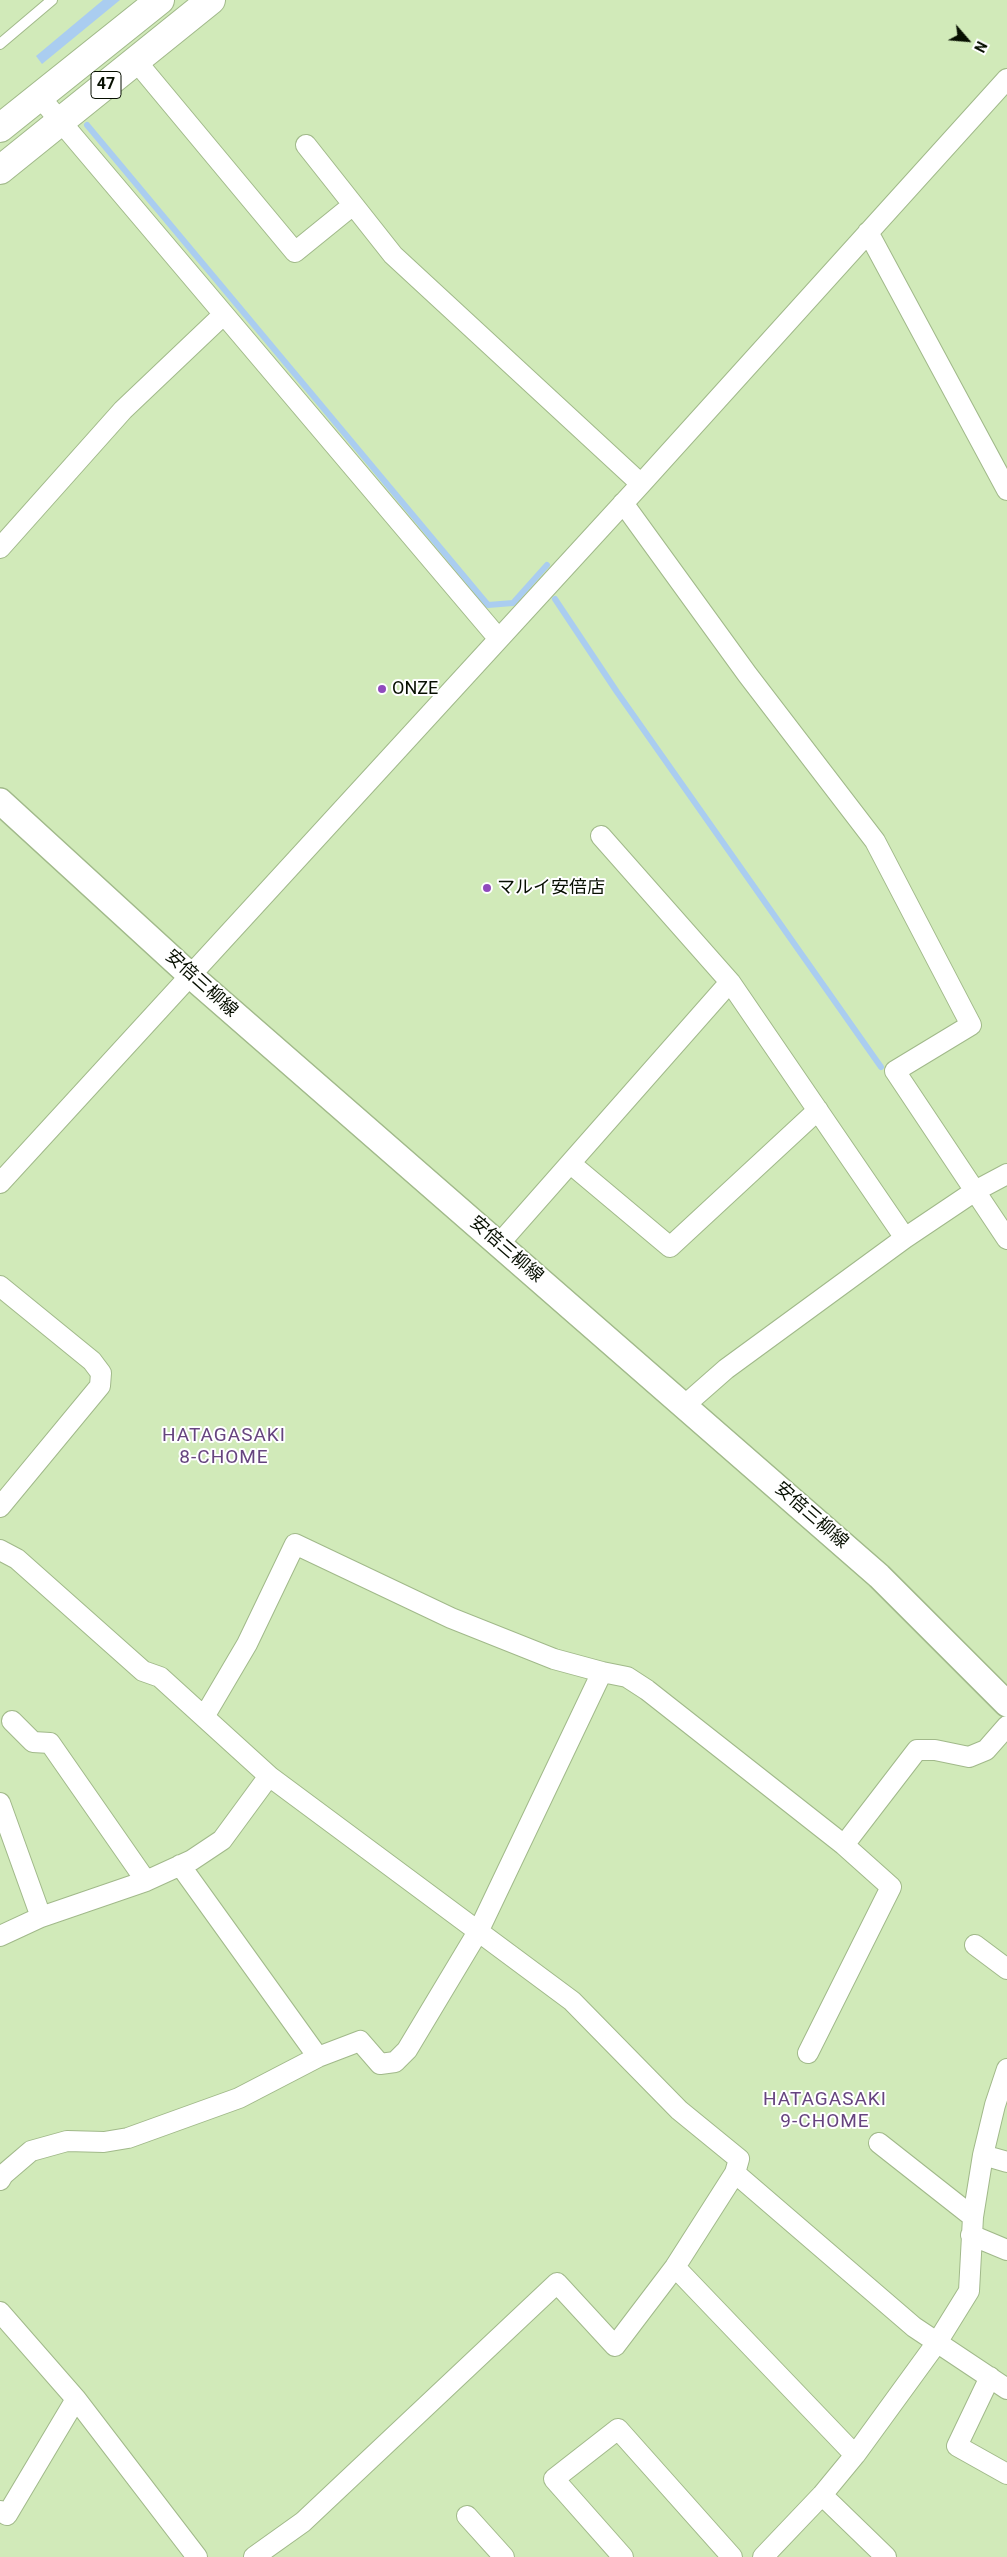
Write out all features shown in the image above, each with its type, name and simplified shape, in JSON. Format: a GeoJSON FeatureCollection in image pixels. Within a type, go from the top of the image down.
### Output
{"type":"FeatureCollection","features":[{"type":"Feature","properties":{"kind":"main road","name":"47"},"geometry":{"type":"LineString","coordinates":[[0,128],[160,0]]}},
{"type":"Feature","properties":{"kind":"main road","name":"47"},"geometry":{"type":"LineString","coordinates":[[0,170],[211,0]]}},
{"type":"Feature","properties":{"kind":"street"},"geometry":{"type":"LineString","coordinates":[[136,61],[296,252],[353,205]]}},
{"type":"Feature","properties":{"kind":"street"},"geometry":{"type":"LineString","coordinates":[[0,1183],[640,484],[1007,79]]}},
{"type":"Feature","properties":{"kind":"street"},"geometry":{"type":"LineString","coordinates":[[39,96],[498,638]]}},
{"type":"Feature","properties":{"kind":"street"},"geometry":{"type":"LineString","coordinates":[[306,145],[393,255],[640,484]]}},
{"type":"Feature","properties":{"kind":"street"},"geometry":{"type":"LineString","coordinates":[[868,232],[1007,490]]}},
{"type":"Feature","properties":{"kind":"street"},"geometry":{"type":"LineString","coordinates":[[0,548],[123,410],[223,315]]}},
{"type":"Feature","properties":{"kind":"street"},"geometry":{"type":"LineString","coordinates":[[623,502],[747,674],[875,841],[971,1025],[895,1071],[1007,1239]]}},
{"type":"Feature","properties":{"kind":"street","name":"安倍三柳線"},"geometry":{"type":"LineString","coordinates":[[0,801],[190,976],[685,1405],[879,1576],[1007,1704]]}},
{"type":"Feature","properties":{"kind":"street"},"geometry":{"type":"LineString","coordinates":[[601,836],[730,982],[905,1238]]}},
{"type":"Feature","properties":{"kind":"street"},"geometry":{"type":"LineString","coordinates":[[499,1244],[730,982]]}},
{"type":"Feature","properties":{"kind":"street"},"geometry":{"type":"LineString","coordinates":[[571,1164],[670,1247],[818,1110]]}},
{"type":"Feature","properties":{"kind":"street"},"geometry":{"type":"LineString","coordinates":[[685,1405],[726,1369],[905,1238],[975,1191],[1007,1174]]}},
{"type":"Feature","properties":{"kind":"street"},"geometry":{"type":"LineString","coordinates":[[0,1286],[92,1361],[101,1373],[100,1386],[0,1507]]}},
{"type":"Feature","properties":{"kind":"street"},"geometry":{"type":"LineString","coordinates":[[204,1717],[247,1644],[295,1544],[451,1618],[554,1659],[627,1677],[647,1690],[844,1845],[892,1887],[808,2053]]}},
{"type":"Feature","properties":{"kind":"street"},"geometry":{"type":"LineString","coordinates":[[0,1550],[17,1559],[143,1671],[160,1677],[269,1776],[479,1930],[572,2001],[678,2110],[739,2159],[735,2173],[675,2267],[616,2346],[556,2282],[304,2522],[254,2557]]}},
{"type":"Feature","properties":{"kind":"street"},"geometry":{"type":"LineString","coordinates":[[0,2180],[3,2175],[31,2151],[67,2141],[104,2142],[128,2138],[239,2098],[318,2057],[360,2041],[380,2064],[395,2062],[407,2050],[479,1930],[602,1672]]}},
{"type":"Feature","properties":{"kind":"street"},"geometry":{"type":"LineString","coordinates":[[12,1721],[33,1742],[50,1743],[146,1881]]}},
{"type":"Feature","properties":{"kind":"street"},"geometry":{"type":"LineString","coordinates":[[844,1845],[917,1750],[934,1750],[969,1757],[986,1750],[1007,1726]]}},
{"type":"Feature","properties":{"kind":"street"},"geometry":{"type":"LineString","coordinates":[[0,1936],[41,1917],[146,1881],[180,1865],[222,1840],[269,1776]]}},
{"type":"Feature","properties":{"kind":"street"},"geometry":{"type":"LineString","coordinates":[[0,1803],[41,1917]]}},
{"type":"Feature","properties":{"kind":"street"},"geometry":{"type":"LineString","coordinates":[[180,1865],[318,2057]]}},
{"type":"Feature","properties":{"kind":"street"},"geometry":{"type":"LineString","coordinates":[[975,1945],[1007,1969]]}},
{"type":"Feature","properties":{"kind":"street"},"geometry":{"type":"LineString","coordinates":[[763,2557],[822,2495],[855,2455],[938,2341],[969,2291],[972,2226],[983,2155],[1001,2107],[1007,2070]]}},
{"type":"Feature","properties":{"kind":"street"},"geometry":{"type":"LineString","coordinates":[[879,2143],[972,2226],[1007,2250]]}},
{"type":"Feature","properties":{"kind":"street"},"geometry":{"type":"LineString","coordinates":[[983,2155],[1007,2162]]}},
{"type":"Feature","properties":{"kind":"street"},"geometry":{"type":"LineString","coordinates":[[735,2173],[914,2327],[938,2341],[1007,2389]]}},
{"type":"Feature","properties":{"kind":"street"},"geometry":{"type":"LineString","coordinates":[[675,2267],[855,2455]]}},
{"type":"Feature","properties":{"kind":"street"},"geometry":{"type":"LineString","coordinates":[[0,2312],[76,2398],[197,2557]]}},
{"type":"Feature","properties":{"kind":"street"},"geometry":{"type":"LineString","coordinates":[[990,2377],[957,2446],[1007,2474]]}},
{"type":"Feature","properties":{"kind":"street"},"geometry":{"type":"LineString","coordinates":[[0,2511],[7,2515],[76,2398]]}},
{"type":"Feature","properties":{"kind":"street"},"geometry":{"type":"LineString","coordinates":[[623,2557],[554,2479],[618,2429],[732,2557]]}},
{"type":"Feature","properties":{"kind":"street"},"geometry":{"type":"LineString","coordinates":[[822,2495],[886,2557]]}},
{"type":"Feature","properties":{"kind":"street"},"geometry":{"type":"LineString","coordinates":[[467,2516],[504,2557]]}},
{"type":"Feature","properties":{"kind":"lane"},"geometry":{"type":"LineString","coordinates":[[0,44],[52,0]]}},
{"type":"Feature","properties":{"kind":"water"},"geometry":{"type":"Polygon","coordinates":[[[103,0],[120,0],[42,64],[36,56],[103,0]]]}},
{"type":"Feature","properties":{"kind":"waterway"},"geometry":{"type":"LineString","coordinates":[[87,125],[488,605],[513,603],[547,565]]}},
{"type":"Feature","properties":{"kind":"waterway"},"geometry":{"type":"LineString","coordinates":[[555,599],[617,692],[881,1067]]}},
{"type":"Feature","properties":{"kind":"place","name":"ONZE"},"geometry":{"type":"Point","coordinates":[382,689]}},
{"type":"Feature","properties":{"kind":"place","name":"マルイ安倍店"},"geometry":{"type":"Point","coordinates":[487,888]}},
{"type":"Feature","properties":{"kind":"district","name":"HATAGASAKI 8-CHOME"},"geometry":{"type":"Point","coordinates":[224,1447]}},
{"type":"Feature","properties":{"kind":"district","name":"HATAGASAKI 9-CHOME"},"geometry":{"type":"Point","coordinates":[825,2111]}}]}
